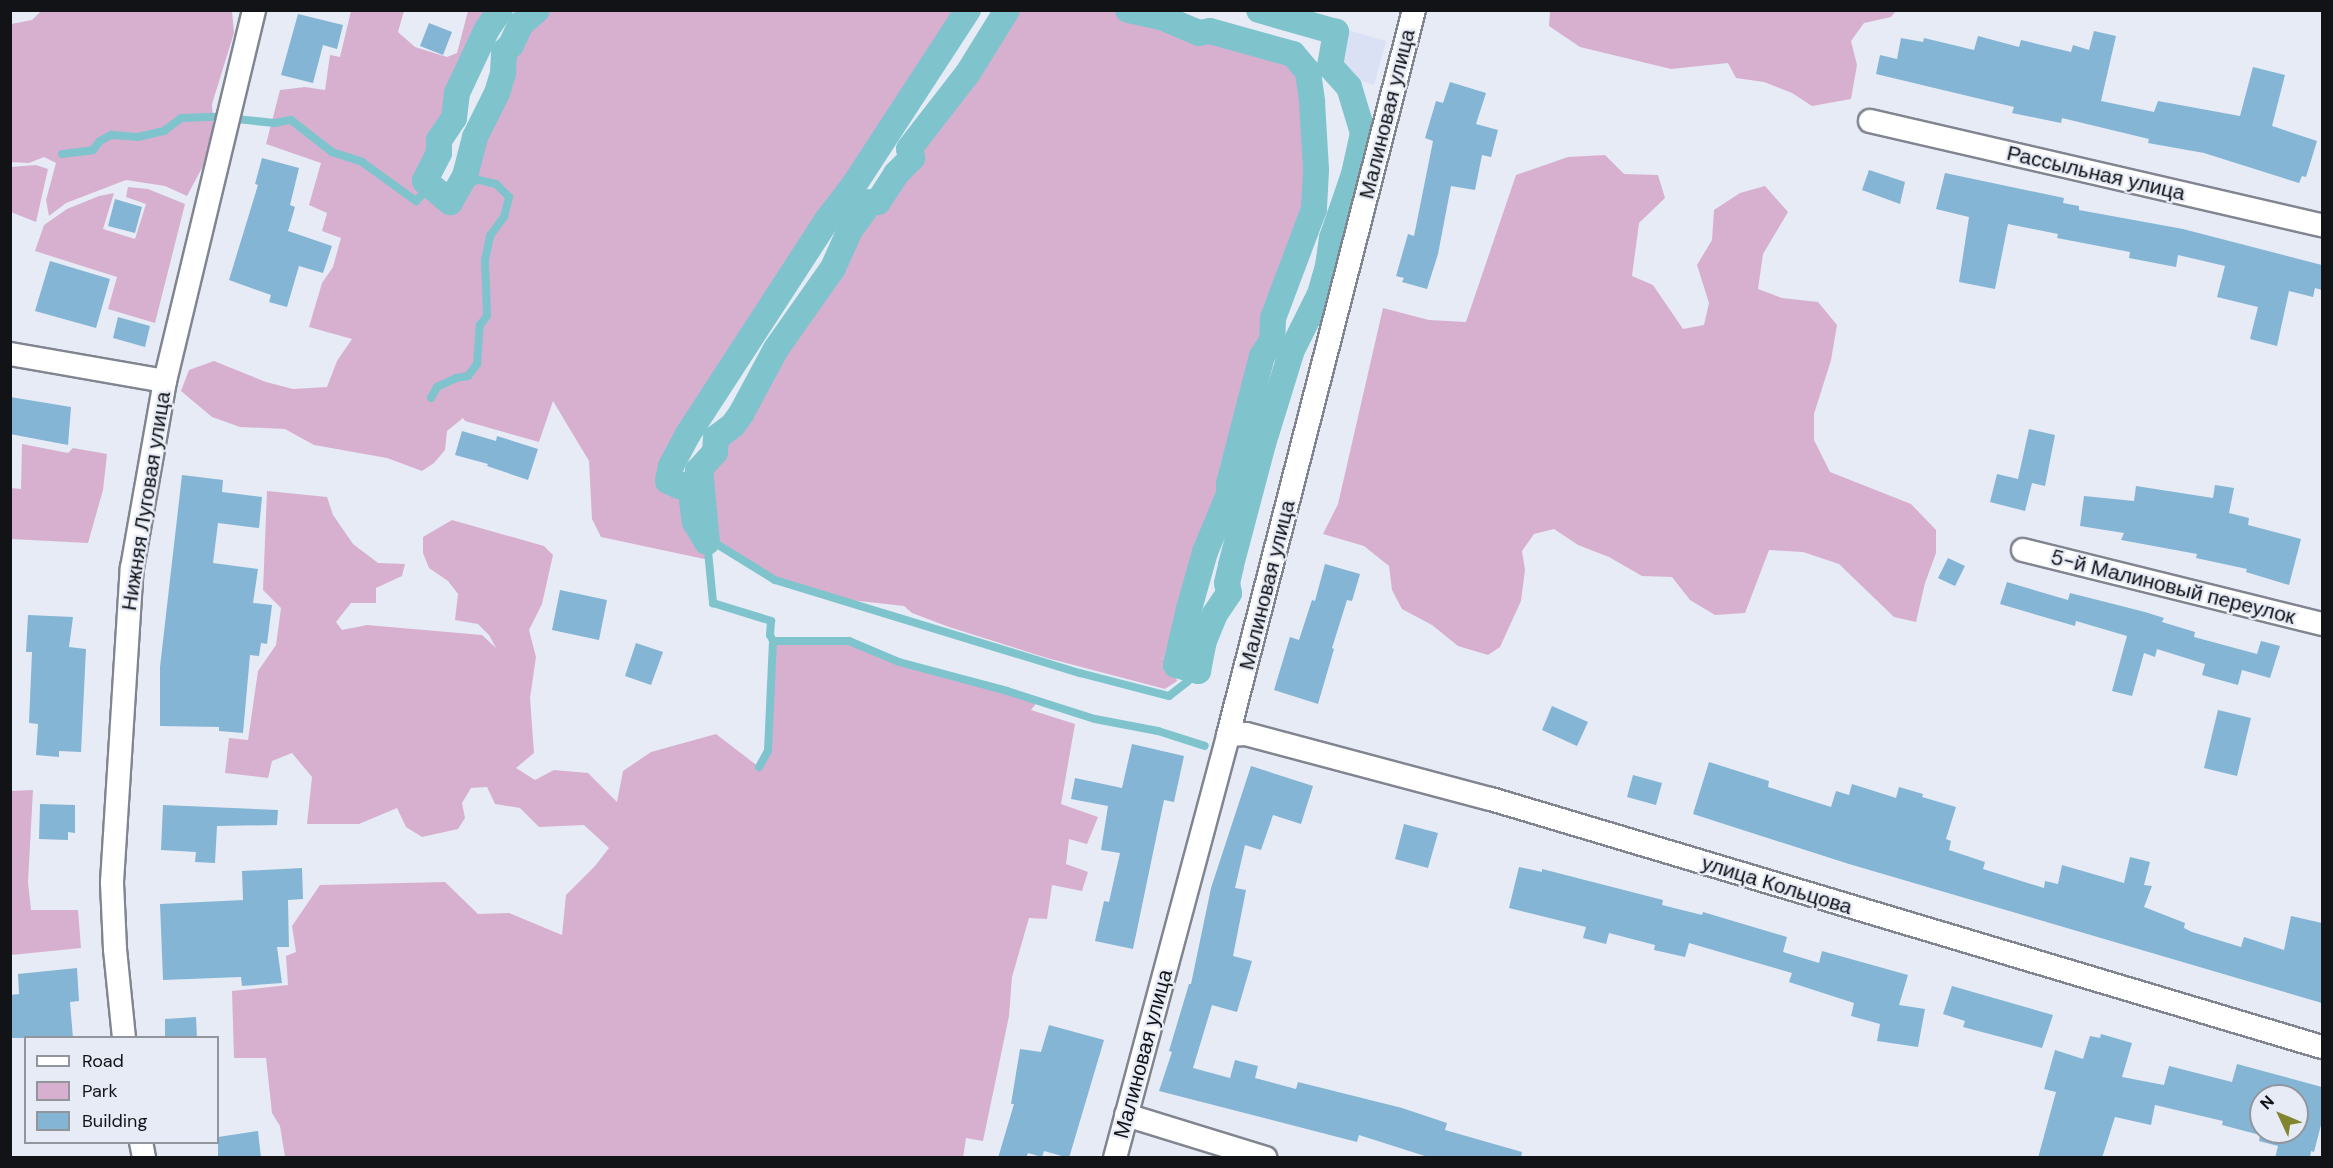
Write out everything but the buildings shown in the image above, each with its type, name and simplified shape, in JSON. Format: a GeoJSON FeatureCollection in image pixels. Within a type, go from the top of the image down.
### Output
{"type":"FeatureCollection","features":[{"type":"Feature","properties":{"kind":"street","name":"Нижняя Луговая улица"},"geometry":{"type":"LineString","coordinates":[[124,1036],[115,949],[112,882],[132,568],[165,381],[254,10]]}},
{"type":"Feature","properties":{"kind":"street","name":"Малиновая улица"},"geometry":{"type":"LineString","coordinates":[[1115,1158],[1228,735],[1414,10]]}},
{"type":"Feature","properties":{"kind":"street","name":"Рассыльная улица"},"geometry":{"type":"LineString","coordinates":[[1870,121],[2322,225]]}},
{"type":"Feature","properties":{"kind":"street"},"geometry":{"type":"LineString","coordinates":[[10,354],[165,381]]}},
{"type":"Feature","properties":{"kind":"street","name":"5-й Малиновый переулок"},"geometry":{"type":"LineString","coordinates":[[2023,550],[2322,624]]}},
{"type":"Feature","properties":{"kind":"street","name":"улица Кольцова"},"geometry":{"type":"LineString","coordinates":[[1228,735],[1246,734],[1491,799],[2322,1047]]}},
{"type":"Feature","properties":{"kind":"street"},"geometry":{"type":"LineString","coordinates":[[1126,1115],[1266,1158]]}},
{"type":"Feature","properties":{"kind":"shaded area"},"geometry":{"type":"Polygon","coordinates":[[[1341,28],[1386,41],[1374,85],[1343,75],[1334,64],[1341,28]]]}},
{"type":"Feature","properties":{"kind":"green space"},"geometry":{"type":"Polygon","coordinates":[[[1550,10],[1896,11],[1891,17],[1864,23],[1851,41],[1857,65],[1851,99],[1812,106],[1792,93],[1764,82],[1736,78],[1728,63],[1671,69],[1580,47],[1549,26],[1550,10]]]}},
{"type":"Feature","properties":{"kind":"green space"},"geometry":{"type":"Polygon","coordinates":[[[41,11],[232,11],[234,33],[212,104],[213,125],[203,166],[187,196],[165,186],[126,180],[66,203],[49,216],[46,200],[56,163],[44,157],[29,163],[10,162],[11,24],[32,20],[41,11]]]}},
{"type":"Feature","properties":{"kind":"green space"},"geometry":{"type":"Polygon","coordinates":[[[351,11],[404,11],[398,32],[415,47],[447,57],[457,53],[468,11],[500,11],[487,29],[458,93],[454,118],[439,140],[439,153],[425,181],[450,202],[465,176],[475,137],[497,93],[503,73],[504,52],[511,45],[521,24],[537,11],[968,11],[854,185],[827,220],[688,434],[671,466],[668,481],[679,486],[690,484],[695,522],[707,542],[709,560],[601,537],[592,519],[589,461],[553,401],[539,442],[465,421],[463,418],[447,431],[445,450],[434,463],[422,471],[387,458],[314,445],[285,429],[240,427],[212,417],[181,391],[189,370],[214,361],[266,382],[293,389],[327,387],[337,361],[352,339],[309,327],[322,283],[333,267],[341,238],[322,231],[327,213],[309,205],[321,163],[266,144],[280,90],[305,87],[325,90],[330,55],[340,57],[351,11]]]}},
{"type":"Feature","properties":{"kind":"green space"},"geometry":{"type":"Polygon","coordinates":[[[1007,11],[1128,11],[1161,17],[1199,32],[1210,31],[1293,54],[1308,72],[1316,170],[1314,209],[1274,318],[1272,341],[1262,356],[1229,484],[1229,494],[1205,552],[1176,665],[1158,656],[1172,664],[1177,681],[1165,689],[1047,658],[949,627],[912,613],[904,606],[823,597],[775,580],[706,535],[701,478],[698,471],[715,452],[716,438],[733,425],[741,414],[776,349],[833,268],[850,230],[870,202],[878,202],[896,174],[912,158],[909,149],[968,73],[1007,11]]]}},
{"type":"Feature","properties":{"kind":"green space"},"geometry":{"type":"Polygon","coordinates":[[[1605,155],[1624,174],[1658,175],[1665,198],[1639,223],[1632,276],[1653,285],[1683,329],[1704,325],[1709,303],[1697,265],[1712,240],[1714,210],[1740,193],[1765,186],[1788,212],[1763,254],[1758,289],[1782,298],[1818,302],[1837,325],[1831,360],[1814,414],[1814,440],[1830,472],[1911,504],[1936,530],[1936,553],[1925,583],[1916,622],[1894,617],[1839,564],[1803,552],[1769,550],[1745,613],[1715,615],[1690,600],[1672,577],[1642,576],[1609,557],[1578,545],[1554,529],[1534,534],[1522,551],[1525,570],[1521,601],[1500,647],[1488,655],[1458,646],[1432,625],[1402,609],[1392,590],[1389,566],[1364,546],[1323,534],[1338,504],[1383,308],[1429,320],[1466,322],[1516,175],[1568,157],[1605,155]]]}},
{"type":"Feature","properties":{"kind":"green space"},"geometry":{"type":"Polygon","coordinates":[[[36,165],[48,169],[36,222],[11,212],[10,167],[36,165]]]}},
{"type":"Feature","properties":{"kind":"green space"},"geometry":{"type":"Polygon","coordinates":[[[128,187],[148,189],[185,204],[155,323],[108,309],[117,277],[35,251],[44,225],[67,209],[99,196],[114,193],[103,229],[135,239],[146,204],[126,197],[128,187]]]}},
{"type":"Feature","properties":{"kind":"green space"},"geometry":{"type":"Polygon","coordinates":[[[22,444],[68,453],[73,448],[107,454],[103,490],[88,543],[11,539],[11,488],[21,489],[22,444]]]}},
{"type":"Feature","properties":{"kind":"green space"},"geometry":{"type":"Polygon","coordinates":[[[267,491],[327,497],[333,515],[353,544],[378,563],[405,564],[402,576],[376,588],[376,603],[351,603],[336,622],[342,630],[367,625],[482,635],[496,648],[489,635],[478,624],[455,620],[458,594],[448,581],[429,568],[423,553],[423,537],[452,520],[544,546],[553,555],[542,604],[529,630],[536,657],[530,698],[534,753],[516,768],[535,780],[554,770],[588,773],[617,802],[623,771],[651,752],[716,734],[759,767],[768,751],[773,641],[849,641],[899,662],[1038,701],[1031,710],[1075,724],[1061,804],[1098,817],[1087,844],[1069,839],[1066,864],[1088,872],[1082,891],[1052,885],[1047,919],[1029,918],[1012,977],[1009,1016],[983,1141],[966,1138],[963,1158],[285,1157],[280,1126],[272,1113],[266,1058],[234,1058],[232,991],[288,985],[286,956],[296,952],[292,926],[320,885],[445,882],[478,914],[509,913],[562,935],[566,895],[595,866],[609,848],[584,825],[539,827],[520,808],[495,804],[487,787],[471,788],[462,803],[465,818],[458,829],[422,837],[406,827],[397,808],[359,824],[307,824],[312,777],[292,753],[272,761],[268,778],[225,773],[229,738],[248,740],[258,671],[276,645],[281,608],[263,590],[267,491]]]}},
{"type":"Feature","properties":{"kind":"green space"},"geometry":{"type":"Polygon","coordinates":[[[33,790],[28,882],[31,910],[78,910],[81,948],[11,955],[11,791],[33,790]]]}},
{"type":"Feature","properties":{"kind":"waterway"},"geometry":{"type":"LineString","coordinates":[[500,10],[487,29],[457,93],[454,118],[439,140],[439,153],[425,181],[450,202],[465,176],[475,137],[497,93],[503,73],[504,52],[511,45],[521,24],[537,10]]}},
{"type":"Feature","properties":{"kind":"waterway"},"geometry":{"type":"LineString","coordinates":[[968,10],[854,185],[827,220],[688,434],[671,466],[668,481],[679,486],[690,484],[695,522],[707,542],[701,478],[698,471],[715,452],[716,438],[733,425],[741,414],[776,349],[833,268],[850,230],[870,202],[878,202],[896,174],[912,158],[909,149],[968,73],[1007,10]]}},
{"type":"Feature","properties":{"kind":"waterway"},"geometry":{"type":"LineString","coordinates":[[1128,10],[1161,17],[1199,33],[1210,31],[1293,54],[1308,72],[1312,102],[1316,170],[1314,209],[1273,318],[1272,341],[1262,356],[1229,484],[1229,494],[1205,552],[1189,609],[1176,665],[1198,671],[1204,641],[1215,614],[1229,593],[1227,583],[1231,565],[1263,444],[1292,350],[1320,294],[1328,266],[1332,238],[1354,174],[1363,133],[1349,87],[1330,66],[1336,32],[1259,10]]}},
{"type":"Feature","properties":{"kind":"waterway"},"geometry":{"type":"LineString","coordinates":[[62,154],[93,150],[100,141],[111,135],[138,137],[164,131],[181,118],[216,117],[275,123],[291,120],[332,152],[362,162],[416,201],[431,186]]}},
{"type":"Feature","properties":{"kind":"waterway"},"geometry":{"type":"LineString","coordinates":[[431,398],[437,387],[456,378],[468,376],[477,364],[480,325],[487,316],[485,260],[490,236],[504,217],[509,197],[496,184],[478,180],[461,184]]}},
{"type":"Feature","properties":{"kind":"waterway"},"geometry":{"type":"LineString","coordinates":[[698,471],[701,478],[713,603],[771,621],[770,635],[773,641]]}},
{"type":"Feature","properties":{"kind":"waterway"},"geometry":{"type":"LineString","coordinates":[[707,538],[775,580],[1080,673],[1169,696],[1188,681],[1195,659]]}},
{"type":"Feature","properties":{"kind":"waterway"},"geometry":{"type":"LineString","coordinates":[[759,767],[768,751],[773,641],[849,641],[899,662],[1007,691],[1095,719],[1158,731],[1205,746]]}}]}
